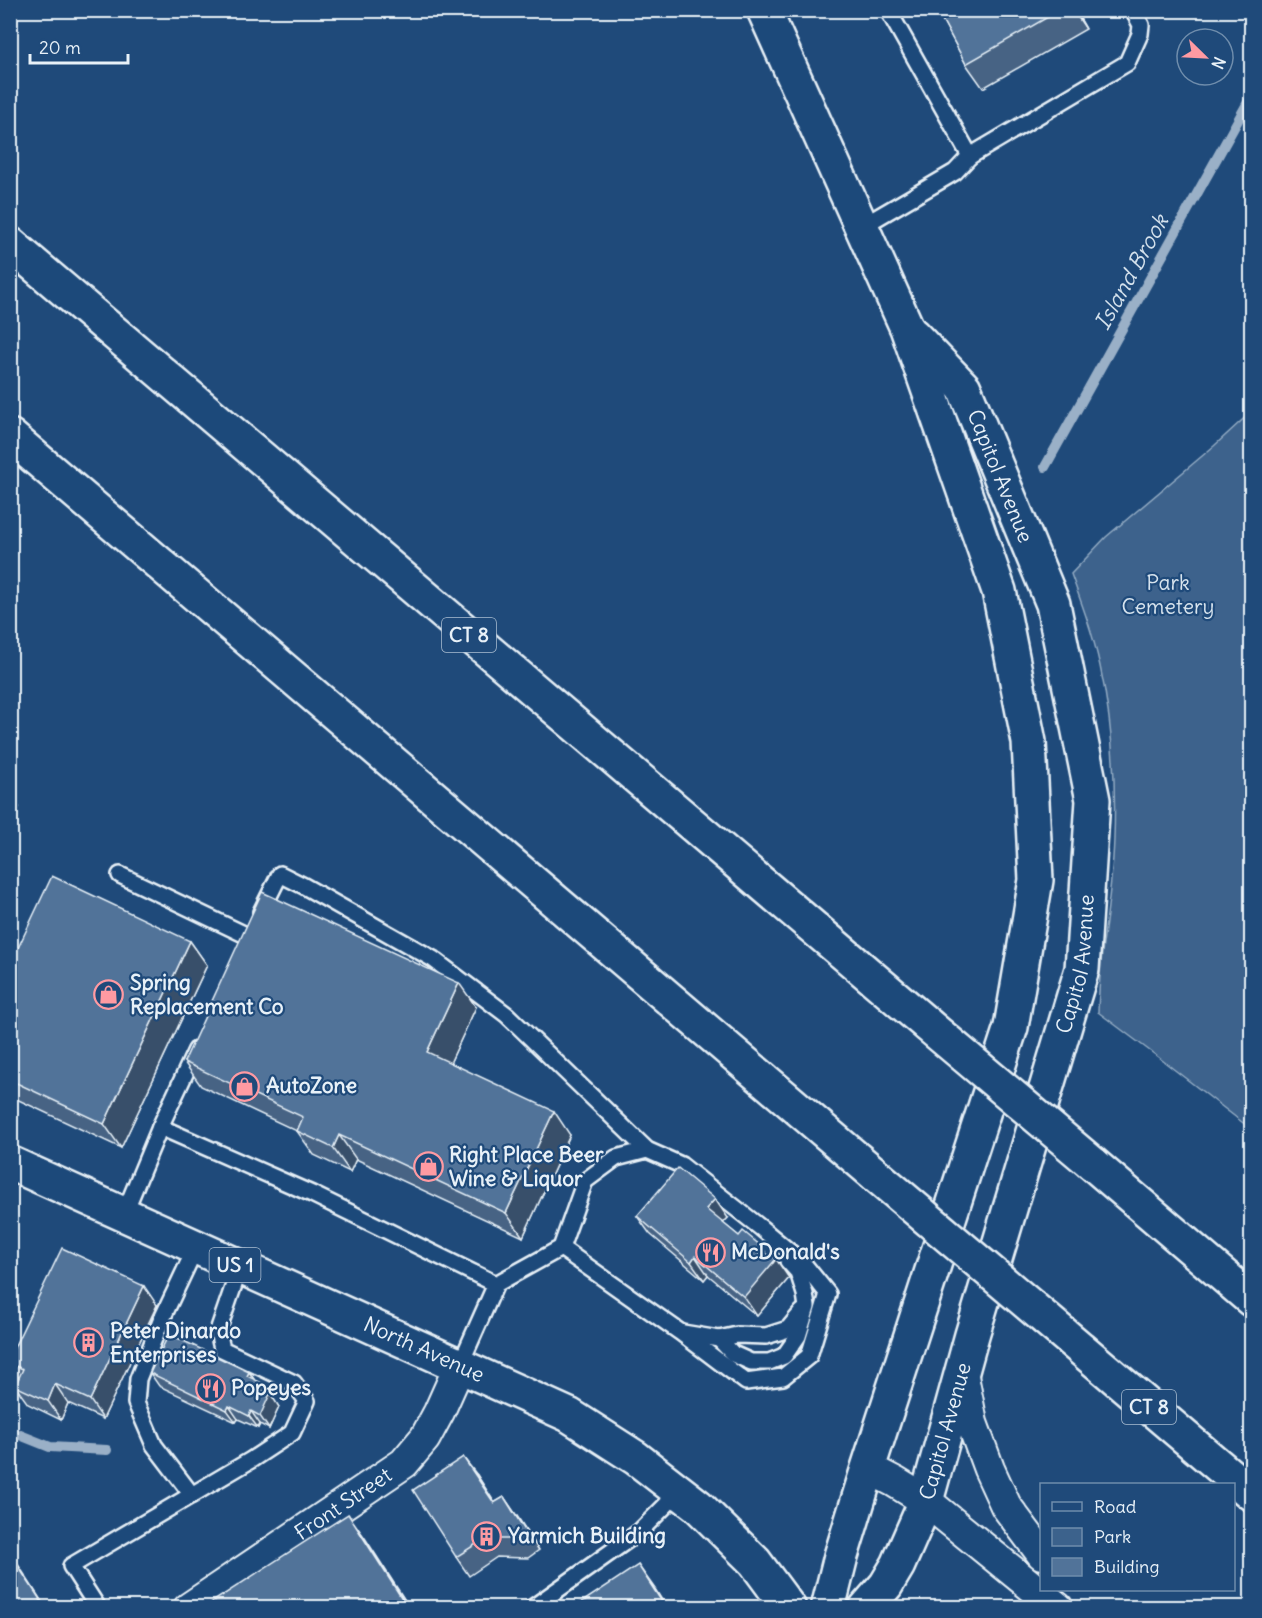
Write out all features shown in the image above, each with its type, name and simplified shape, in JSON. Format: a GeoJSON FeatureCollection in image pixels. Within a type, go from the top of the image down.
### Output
{"type":"FeatureCollection","features":[{"type":"Feature","properties":{"kind":"main road","name":"Capitol Avenue"},"geometry":{"type":"LineString","coordinates":[[764,10],[907,328],[999,591],[1029,742],[1036,880],[1011,1027],[868,1468],[828,1608]]}},
{"type":"Feature","properties":{"kind":"main road","name":"CT 8"},"geometry":{"type":"LineString","coordinates":[[10,244],[1251,1300]]}},
{"type":"Feature","properties":{"kind":"main road","name":"Capitol Avenue"},"geometry":{"type":"LineString","coordinates":[[866,1608],[886,1585],[898,1565],[926,1501],[962,1371],[1082,969],[1094,800],[1053,604],[964,388],[907,328]]}},
{"type":"Feature","properties":{"kind":"main road","name":"CT 8"},"geometry":{"type":"LineString","coordinates":[[10,436],[1251,1494]]}},
{"type":"Feature","properties":{"kind":"main road","name":"North Avenue"},"geometry":{"type":"LineString","coordinates":[[10,1163],[569,1415],[636,1458],[698,1506],[755,1562],[789,1608]]}},
{"type":"Feature","properties":{"kind":"street","name":"Front Street"},"geometry":{"type":"LineString","coordinates":[[189,1608],[404,1463],[425,1438],[460,1365]]}},
{"type":"Feature","properties":{"kind":"street"},"geometry":{"type":"LineString","coordinates":[[962,1371],[972,1423],[989,1469],[1006,1506],[1040,1553]]}},
{"type":"Feature","properties":{"kind":"street"},"geometry":{"type":"LineString","coordinates":[[868,1468],[926,1501],[1058,1608]]}},
{"type":"Feature","properties":{"kind":"street"},"geometry":{"type":"LineString","coordinates":[[1067,1591],[1079,1608]]}},
{"type":"Feature","properties":{"kind":"lane"},"geometry":{"type":"LineString","coordinates":[[888,10],[970,156]]}},
{"type":"Feature","properties":{"kind":"lane"},"geometry":{"type":"LineString","coordinates":[[861,227],[955,172],[970,156],[1127,63],[1140,34],[1141,25],[1133,10]]}},
{"type":"Feature","properties":{"kind":"lane"},"geometry":{"type":"LineString","coordinates":[[120,874],[247,942],[280,874],[433,959],[507,1015],[647,1150],[681,1166],[761,1228],[802,1263],[828,1293],[809,1356],[783,1377],[746,1382],[561,1248]]}},
{"type":"Feature","properties":{"kind":"lane"},"geometry":{"type":"LineString","coordinates":[[123,1214],[200,1041]]}},
{"type":"Feature","properties":{"kind":"lane"},"geometry":{"type":"LineString","coordinates":[[160,1127],[312,1194],[496,1284]]}},
{"type":"Feature","properties":{"kind":"lane"},"geometry":{"type":"LineString","coordinates":[[460,1365],[496,1284],[561,1248],[585,1181],[616,1158],[647,1150]]}},
{"type":"Feature","properties":{"kind":"lane"},"geometry":{"type":"LineString","coordinates":[[719,1339],[733,1354],[751,1362],[769,1362],[784,1356],[798,1336],[807,1307],[798,1272],[761,1228]]}},
{"type":"Feature","properties":{"kind":"lane"},"geometry":{"type":"LineString","coordinates":[[192,1495],[154,1445],[136,1403],[138,1379],[161,1321],[195,1247]]}},
{"type":"Feature","properties":{"kind":"lane"},"geometry":{"type":"LineString","coordinates":[[98,1608],[71,1566],[292,1433],[307,1401],[294,1383],[222,1349],[218,1331],[240,1267]]}},
{"type":"Feature","properties":{"kind":"lane"},"geometry":{"type":"LineString","coordinates":[[680,1332],[719,1339],[737,1335],[766,1336],[788,1329],[807,1307]]}},
{"type":"Feature","properties":{"kind":"lane"},"geometry":{"type":"LineString","coordinates":[[532,1608],[639,1532],[680,1491]]}},
{"type":"Feature","properties":{"kind":"green space","name":"Park Cemetery"},"geometry":{"type":"Polygon","coordinates":[[[1251,412],[1251,1129],[1098,1012],[1113,852],[1112,752],[1108,708],[1100,666],[1091,631],[1071,574],[1106,537],[1251,412]]]}},
{"type":"Feature","properties":{"kind":"building"},"geometry":{"type":"Polygon","coordinates":[[[937,10],[1060,10],[966,64],[937,10]]]}},
{"type":"Feature","properties":{"kind":"building","name":"Spring Replacement Co"},"geometry":{"type":"Polygon","coordinates":[[[52,876],[190,941],[104,1124],[10,1080],[10,965],[52,876]]]}},
{"type":"Feature","properties":{"kind":"building"},"geometry":{"type":"Polygon","coordinates":[[[262,892],[459,983],[427,1052],[554,1111],[506,1213],[339,1135],[333,1148],[297,1131],[303,1117],[184,1062],[262,892]]]}},
{"type":"Feature","properties":{"kind":"building","name":"McDonald's"},"geometry":{"type":"Polygon","coordinates":[[[678,1168],[715,1199],[706,1209],[739,1236],[743,1231],[761,1246],[756,1251],[765,1259],[770,1254],[776,1259],[744,1297],[695,1256],[691,1262],[637,1216],[678,1168]]]}},
{"type":"Feature","properties":{"kind":"building","name":"Peter Dinardo Enterprises"},"geometry":{"type":"Polygon","coordinates":[[[62,1248],[144,1286],[90,1400],[55,1384],[48,1401],[15,1386],[23,1369],[10,1364],[10,1356],[62,1248]]]}},
{"type":"Feature","properties":{"kind":"building","name":"Popeyes"},"geometry":{"type":"Polygon","coordinates":[[[169,1334],[249,1372],[247,1376],[264,1384],[261,1390],[270,1394],[260,1416],[251,1411],[249,1416],[229,1406],[227,1410],[150,1373],[169,1334]]]}},
{"type":"Feature","properties":{"kind":"building","name":"Yarmich Building"},"geometry":{"type":"Polygon","coordinates":[[[463,1457],[494,1503],[504,1497],[526,1532],[514,1539],[484,1539],[456,1557],[413,1490],[463,1457]]]}},
{"type":"Feature","properties":{"kind":"building"},"geometry":{"type":"Polygon","coordinates":[[[348,1514],[408,1608],[203,1608],[348,1514]]]}},
{"type":"Feature","properties":{"kind":"building"},"geometry":{"type":"Polygon","coordinates":[[[10,1554],[45,1607],[44,1608],[10,1608],[10,1554]]]}},
{"type":"Feature","properties":{"kind":"building"},"geometry":{"type":"Polygon","coordinates":[[[638,1565],[666,1608],[573,1608],[638,1565]]]}},
{"type":"Feature","properties":{"kind":"waterway","name":"Island Brook"},"geometry":{"type":"LineString","coordinates":[[1045,467],[1252,95]]}},
{"type":"Feature","properties":{"kind":"waterway","name":"Island Brook"},"geometry":{"type":"LineString","coordinates":[[10,1431],[50,1447],[107,1450]]}},
{"type":"Feature","properties":{"kind":"place","name":"Spring Replacement Co"},"geometry":{"type":"Point","coordinates":[109,995]}},
{"type":"Feature","properties":{"kind":"place","name":"AutoZone"},"geometry":{"type":"Point","coordinates":[245,1086]}},
{"type":"Feature","properties":{"kind":"place","name":"Right Place Beer Wine & Liquor"},"geometry":{"type":"Point","coordinates":[428,1167]}},
{"type":"Feature","properties":{"kind":"place","name":"McDonald's"},"geometry":{"type":"Point","coordinates":[710,1252]}},
{"type":"Feature","properties":{"kind":"place","name":"Peter Dinardo Enterprises"},"geometry":{"type":"Point","coordinates":[89,1343]}},
{"type":"Feature","properties":{"kind":"place","name":"Popeyes"},"geometry":{"type":"Point","coordinates":[210,1388]}},
{"type":"Feature","properties":{"kind":"place","name":"Yarmich Building"},"geometry":{"type":"Point","coordinates":[487,1536]}}]}
